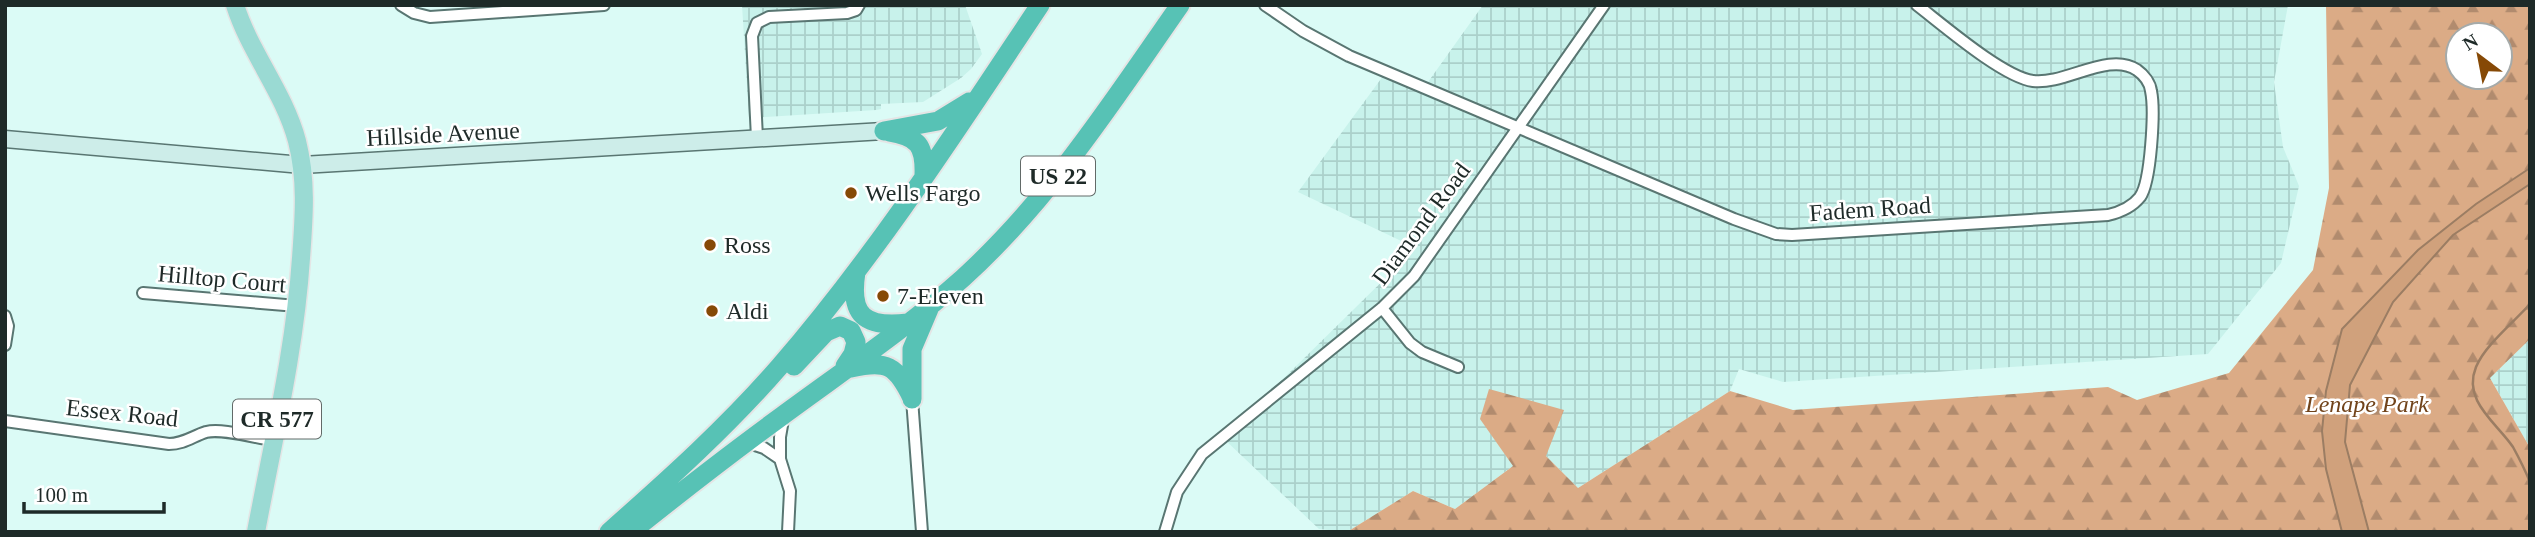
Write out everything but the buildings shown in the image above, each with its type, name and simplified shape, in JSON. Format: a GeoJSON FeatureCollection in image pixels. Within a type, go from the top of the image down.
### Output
{"type":"FeatureCollection","features":[{"type":"Feature","properties":{"kind":"highway"},"geometry":{"type":"LineString","coordinates":[[609,532],[725,424],[788,356],[856,271],[1040,5]]}},
{"type":"Feature","properties":{"kind":"highway"},"geometry":{"type":"LineString","coordinates":[[1163,29],[1168,5]]}},
{"type":"Feature","properties":{"kind":"highway","name":"US 22"},"geometry":{"type":"LineString","coordinates":[[631,532],[746,442],[908,323],[964,277],[1003,239],[1054,181],[1180,5]]}},
{"type":"Feature","properties":{"kind":"highway"},"geometry":{"type":"LineString","coordinates":[[884,131],[938,121],[978,95]]}},
{"type":"Feature","properties":{"kind":"highway"},"geometry":{"type":"LineString","coordinates":[[884,131],[904,135],[917,143],[924,158],[924,175]]}},
{"type":"Feature","properties":{"kind":"highway"},"geometry":{"type":"LineString","coordinates":[[856,271],[853,298],[864,317],[883,325],[908,323]]}},
{"type":"Feature","properties":{"kind":"highway"},"geometry":{"type":"LineString","coordinates":[[912,399],[912,349],[933,303]]}},
{"type":"Feature","properties":{"kind":"highway"},"geometry":{"type":"LineString","coordinates":[[725,424],[766,393],[826,332],[840,326],[851,331],[856,342],[853,354],[842,372]]}},
{"type":"Feature","properties":{"kind":"highway"},"geometry":{"type":"LineString","coordinates":[[842,372],[869,364],[886,365],[902,378],[912,399]]}},
{"type":"Feature","properties":{"kind":"main road","name":"CR 577"},"geometry":{"type":"LineString","coordinates":[[235,5],[255,52],[284,103],[302,165],[305,207],[297,306],[256,532]]}},
{"type":"Feature","properties":{"kind":"street"},"geometry":{"type":"LineString","coordinates":[[401,5],[414,13],[430,17],[604,5]]}},
{"type":"Feature","properties":{"kind":"street"},"geometry":{"type":"LineString","coordinates":[[757,138],[752,36],[757,23],[769,17],[847,13],[856,10],[859,5]]}},
{"type":"Feature","properties":{"kind":"street","name":"Fadem Road"},"geometry":{"type":"LineString","coordinates":[[1265,5],[1324,44],[1734,219],[1776,233],[1808,234],[2108,215],[2134,204],[2145,188],[2149,166],[2152,94],[2143,75],[2130,66],[2116,64],[2060,79],[2031,81],[2000,66],[1917,5]]}},
{"type":"Feature","properties":{"kind":"street","name":"Diamond Road"},"geometry":{"type":"LineString","coordinates":[[1165,532],[1177,492],[1202,454],[1382,309],[1414,276],[1604,5]]}},
{"type":"Feature","properties":{"kind":"street","name":"Hillside Avenue"},"geometry":{"type":"LineString","coordinates":[[5,139],[302,165],[884,131]]}},
{"type":"Feature","properties":{"kind":"street","name":"Hilltop Court"},"geometry":{"type":"LineString","coordinates":[[142,293],[297,306]]}},
{"type":"Feature","properties":{"kind":"street"},"geometry":{"type":"LineString","coordinates":[[1382,309],[1410,343],[1422,352],[1458,367]]}},
{"type":"Feature","properties":{"kind":"street"},"geometry":{"type":"LineString","coordinates":[[5,316],[8,326],[5,345]]}},
{"type":"Feature","properties":{"kind":"street"},"geometry":{"type":"LineString","coordinates":[[912,399],[922,532]]}},
{"type":"Feature","properties":{"kind":"street"},"geometry":{"type":"LineString","coordinates":[[784,414],[780,459],[790,491],[788,532]]}},
{"type":"Feature","properties":{"kind":"street","name":"Essex Road"},"geometry":{"type":"LineString","coordinates":[[5,421],[169,444],[179,444],[205,432],[273,440]]}},
{"type":"Feature","properties":{"kind":"street"},"geometry":{"type":"LineString","coordinates":[[746,442],[764,448],[780,459]]}},
{"type":"Feature","properties":{"kind":"shaded area"},"geometry":{"type":"Polygon","coordinates":[[[742,5],[965,5],[982,54],[961,78],[923,102],[881,104],[881,109],[876,110],[749,118],[742,5]]]}},
{"type":"Feature","properties":{"kind":"shaded area"},"geometry":{"type":"Polygon","coordinates":[[[1483,5],[2288,5],[2274,82],[2283,147],[2299,186],[2281,263],[2208,354],[1783,382],[1739,369],[1730,391],[1578,488],[1546,456],[1481,419],[1513,466],[1455,509],[1413,491],[1347,532],[1319,529],[1223,438],[1416,248],[1298,192],[1386,72],[1423,89],[1483,5]]]}},
{"type":"Feature","properties":{"kind":"shaded area"},"geometry":{"type":"Polygon","coordinates":[[[2530,168],[2530,184],[2453,235],[2393,302],[2350,385],[2345,442],[2369,532],[2342,532],[2326,469],[2322,431],[2326,391],[2342,329],[2418,250],[2476,204],[2530,168]]]}},
{"type":"Feature","properties":{"kind":"shaded area"},"geometry":{"type":"Polygon","coordinates":[[[2530,339],[2530,448],[2490,378],[2530,339]]]}},
{"type":"Feature","properties":{"kind":"green space","name":"Lenape Park"},"geometry":{"type":"Polygon","coordinates":[[[2326,5],[2530,5],[2530,339],[2490,378],[2530,448],[2530,532],[1347,532],[1413,491],[1455,509],[1513,466],[1480,419],[1489,389],[1564,410],[1546,456],[1578,488],[1730,391],[1793,410],[2108,387],[2137,400],[2229,373],[2313,270],[2329,188],[2326,5]]]}},
{"type":"Feature","properties":{"kind":"waterway"},"geometry":{"type":"LineString","coordinates":[[2530,304],[2486,350],[2476,367],[2473,379],[2477,401],[2513,447],[2530,482]]}},
{"type":"Feature","properties":{"kind":"place","name":"Wells Fargo"},"geometry":{"type":"Point","coordinates":[851,193]}},
{"type":"Feature","properties":{"kind":"place","name":"Ross"},"geometry":{"type":"Point","coordinates":[710,245]}},
{"type":"Feature","properties":{"kind":"place","name":"7-Eleven"},"geometry":{"type":"Point","coordinates":[883,296]}},
{"type":"Feature","properties":{"kind":"place","name":"Aldi"},"geometry":{"type":"Point","coordinates":[712,311]}}]}
